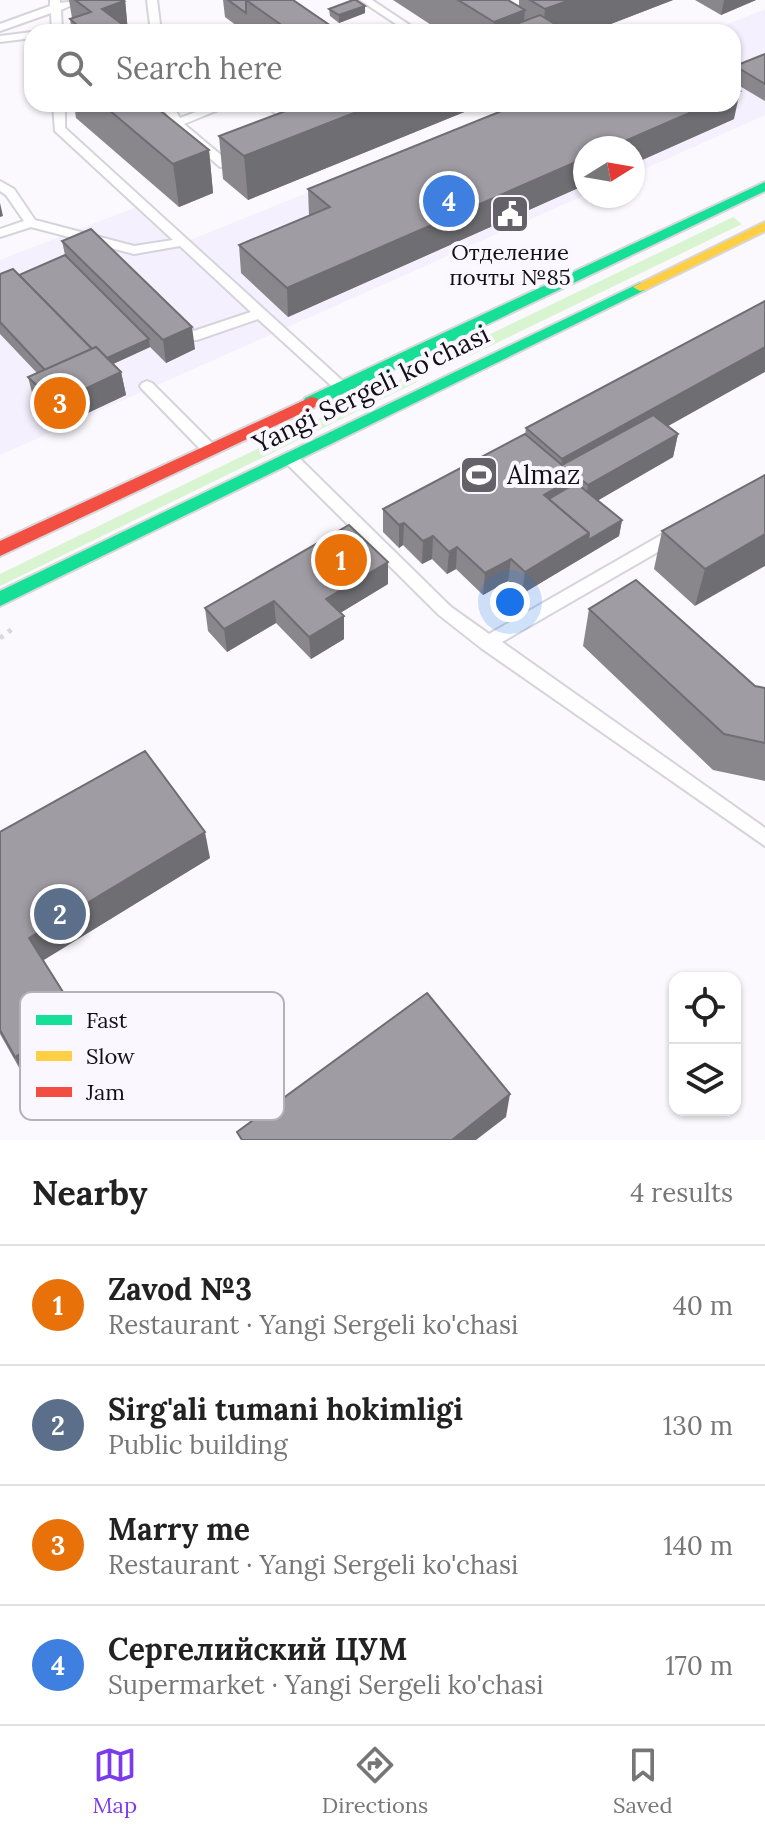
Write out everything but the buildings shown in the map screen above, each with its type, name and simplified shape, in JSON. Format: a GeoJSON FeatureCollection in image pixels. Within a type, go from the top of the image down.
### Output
{"type":"FeatureCollection","features":[{"type":"Feature","properties":{"kind":"main road","name":"Yangi Sergeli ko'chasi"},"geometry":{"type":"LineString","coordinates":[[0,599],[289,457],[417,373],[765,186]]}},
{"type":"Feature","properties":{"kind":"main road"},"geometry":{"type":"LineString","coordinates":[[744,196],[765,209]]}},
{"type":"Feature","properties":{"kind":"main road","name":"Yangi Sergeli ko'chasi"},"geometry":{"type":"LineString","coordinates":[[0,549],[341,387],[417,373],[765,226]]}},
{"type":"Feature","properties":{"kind":"lane"},"geometry":{"type":"LineString","coordinates":[[0,28],[56,4],[78,0]]}},
{"type":"Feature","properties":{"kind":"lane"},"geometry":{"type":"LineString","coordinates":[[152,0],[155,24]]}},
{"type":"Feature","properties":{"kind":"lane"},"geometry":{"type":"LineString","coordinates":[[365,0],[402,24]]}},
{"type":"Feature","properties":{"kind":"lane"},"geometry":{"type":"LineString","coordinates":[[56,4],[57,24]]}},
{"type":"Feature","properties":{"kind":"lane"},"geometry":{"type":"LineString","coordinates":[[0,39],[24,36]]}},
{"type":"Feature","properties":{"kind":"lane"},"geometry":{"type":"LineString","coordinates":[[59,112],[59,129],[341,387]]}},
{"type":"Feature","properties":{"kind":"lane"},"geometry":{"type":"LineString","coordinates":[[171,112],[178,122],[224,164],[238,164],[250,158]]}},
{"type":"Feature","properties":{"kind":"lane"},"geometry":{"type":"LineString","coordinates":[[178,122],[205,112]]}},
{"type":"Feature","properties":{"kind":"lane"},"geometry":{"type":"LineString","coordinates":[[280,112],[299,127],[298,135]]}},
{"type":"Feature","properties":{"kind":"lane"},"geometry":{"type":"LineString","coordinates":[[0,185],[10,192],[31,223]]}},
{"type":"Feature","properties":{"kind":"lane"},"geometry":{"type":"LineString","coordinates":[[0,233],[31,223],[134,250],[183,242]]}},
{"type":"Feature","properties":{"kind":"lane"},"geometry":{"type":"LineString","coordinates":[[98,240],[119,262]]}},
{"type":"Feature","properties":{"kind":"lane"},"geometry":{"type":"LineString","coordinates":[[171,316],[192,337],[261,313]]}},
{"type":"Feature","properties":{"kind":"lane"},"geometry":{"type":"LineString","coordinates":[[147,386],[209,449]]}},
{"type":"Feature","properties":{"kind":"lane"},"geometry":{"type":"LineString","coordinates":[[289,457],[445,611],[765,838]]}},
{"type":"Feature","properties":{"kind":"lane"},"geometry":{"type":"LineString","coordinates":[[487,643],[697,522]]}},
{"type":"Feature","properties":{"kind":"shaded area"},"geometry":{"type":"Polygon","coordinates":[[[765,9],[765,115],[645,169],[645,136],[573,136],[573,200],[0,455],[0,260],[139,206],[180,244],[508,112],[741,112],[741,24],[728,24],[765,9]]]}},
{"type":"Feature","properties":{"kind":"green space"},"geometry":{"type":"Polygon","coordinates":[[[733,217],[742,224],[468,357],[459,349],[733,217]]]}},
{"type":"Feature","properties":{"kind":"green space"},"geometry":{"type":"Polygon","coordinates":[[[409,375],[417,382],[0,586],[0,574],[409,375]]]}},
{"type":"Feature","properties":{"kind":"traffic: fast"},"geometry":{"type":"LineString","coordinates":[[311,402],[765,186]]}},
{"type":"Feature","properties":{"kind":"traffic: fast"},"geometry":{"type":"LineString","coordinates":[[0,599],[640,287]]}},
{"type":"Feature","properties":{"kind":"traffic: slow"},"geometry":{"type":"LineString","coordinates":[[640,287],[765,226]]}},
{"type":"Feature","properties":{"kind":"traffic: jam"},"geometry":{"type":"LineString","coordinates":[[0,549],[311,402]]}},
{"type":"Feature","properties":{"kind":"place","name":"Сергелийский ЦУМ"},"geometry":{"type":"Point","coordinates":[449,201]}},
{"type":"Feature","properties":{"kind":"place","name":"Отделение почты №85"},"geometry":{"type":"Point","coordinates":[510,214]}},
{"type":"Feature","properties":{"kind":"place","name":"Marry me"},"geometry":{"type":"Point","coordinates":[60,403]}},
{"type":"Feature","properties":{"kind":"place","name":"Almaz"},"geometry":{"type":"Point","coordinates":[479,475]}},
{"type":"Feature","properties":{"kind":"place","name":"Zavod №3"},"geometry":{"type":"Point","coordinates":[341,560]}},
{"type":"Feature","properties":{"kind":"place","name":"Sirg'ali tumani hokimligi"},"geometry":{"type":"Point","coordinates":[60,914]}}]}
